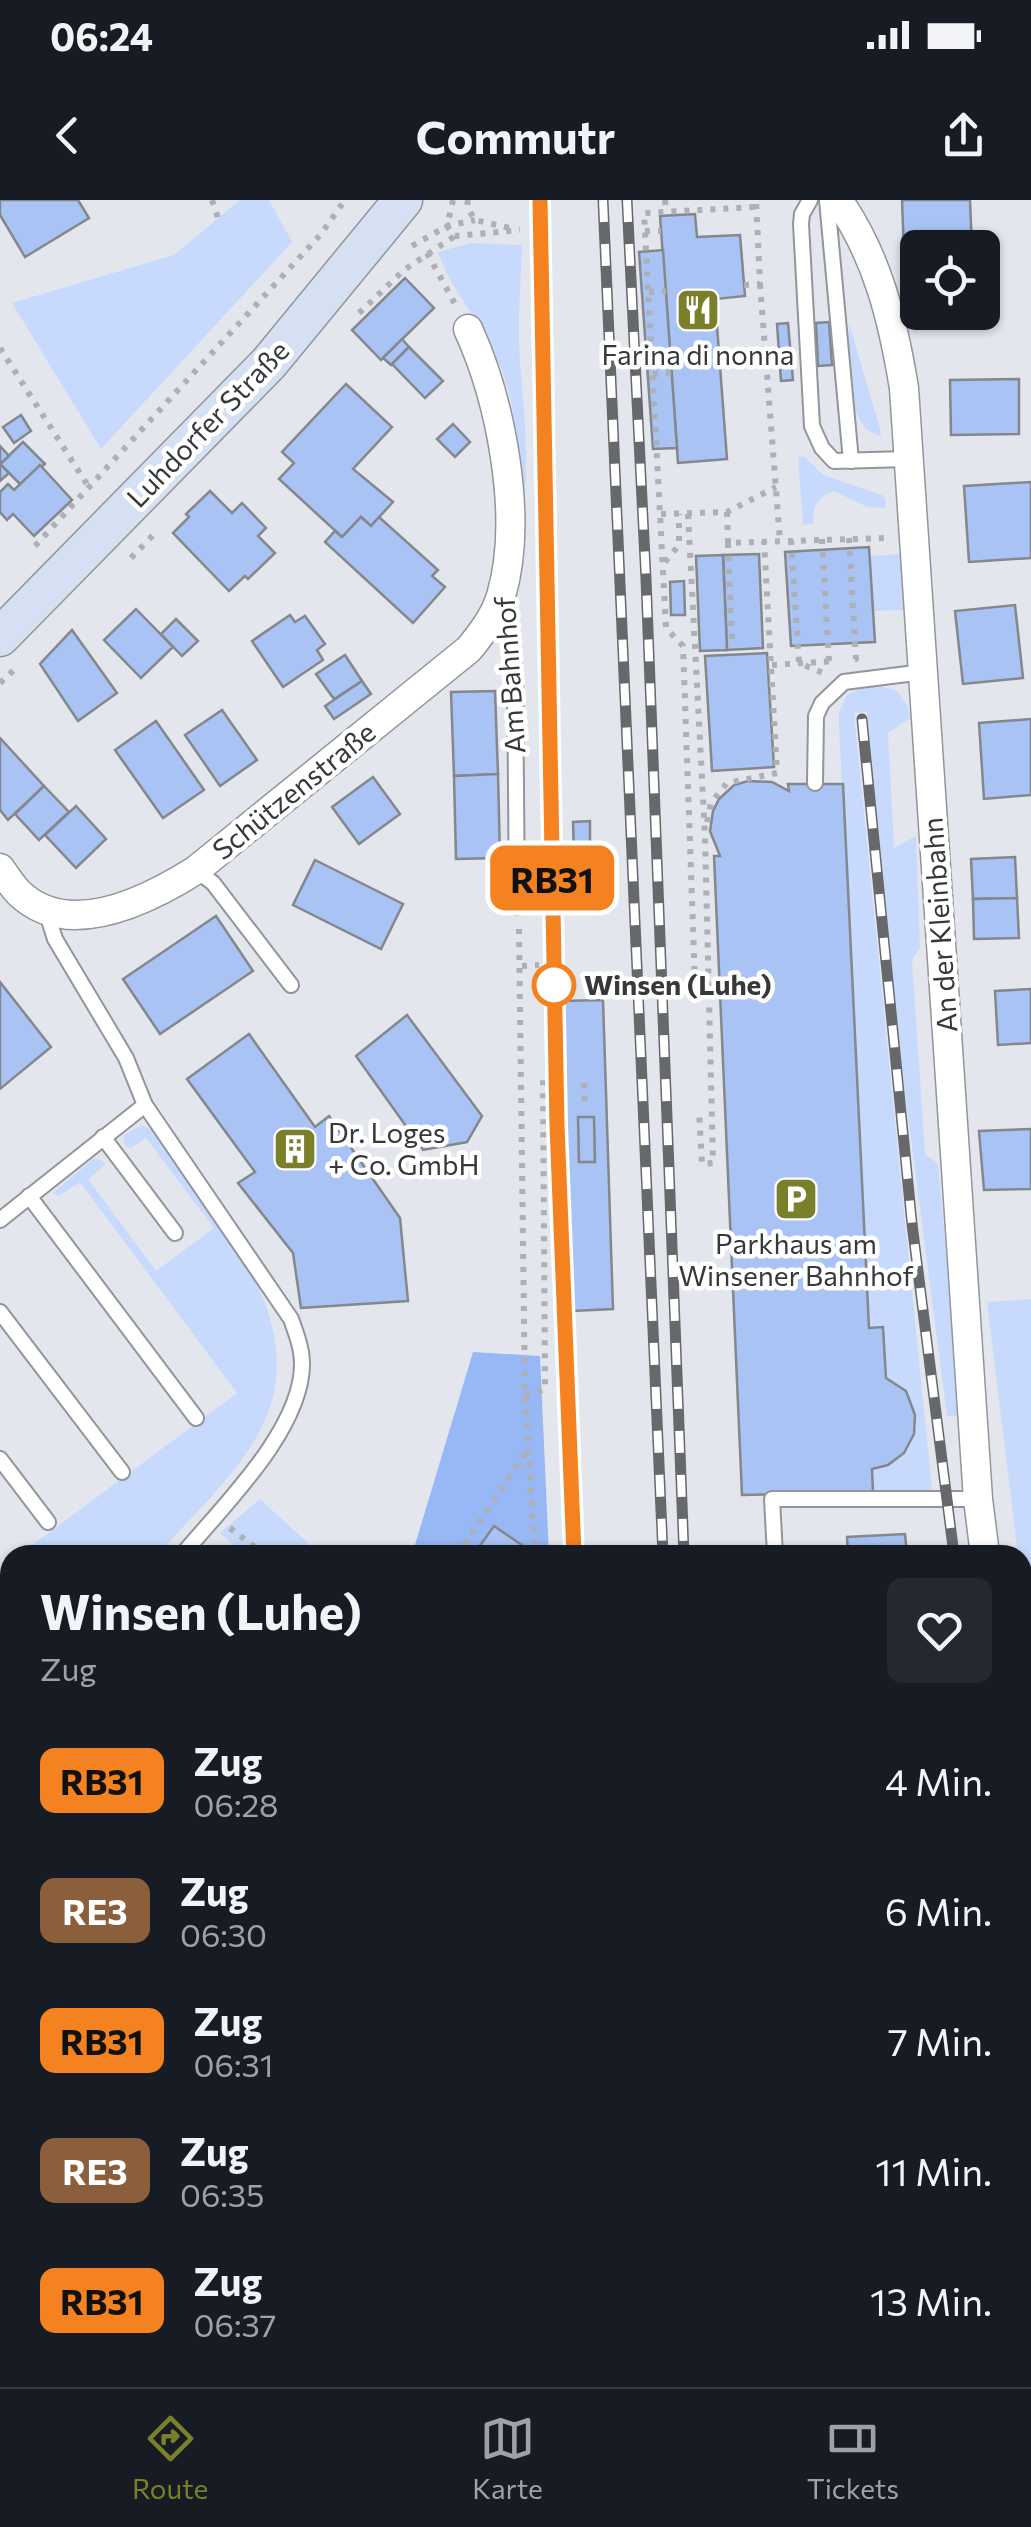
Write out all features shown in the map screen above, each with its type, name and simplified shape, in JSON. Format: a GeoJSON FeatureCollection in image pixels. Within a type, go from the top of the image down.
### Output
{"type":"FeatureCollection","features":[{"type":"Feature","properties":{"kind":"main road","name":"Luhdorfer Straße"},"geometry":{"type":"LineString","coordinates":[[0,637],[270,363],[403,200]]}},
{"type":"Feature","properties":{"kind":"street","name":"An der Kleinbahn"},"geometry":{"type":"LineString","coordinates":[[838,200],[886,297],[904,388],[984,1545]]}},
{"type":"Feature","properties":{"kind":"street","name":"Am Bahnhof"},"geometry":{"type":"LineString","coordinates":[[468,329],[494,394],[503,437],[508,537],[501,598]]}},
{"type":"Feature","properties":{"kind":"street","name":"Schützenstraße"},"geometry":{"type":"LineString","coordinates":[[46,910],[83,914],[116,910],[152,897],[196,870],[469,649],[488,625],[501,598]]}},
{"type":"Feature","properties":{"kind":"street"},"geometry":{"type":"LineString","coordinates":[[0,868],[20,894],[46,910]]}},
{"type":"Feature","properties":{"kind":"lane"},"geometry":{"type":"LineString","coordinates":[[810,200],[801,224],[812,426],[834,461],[908,459]]}},
{"type":"Feature","properties":{"kind":"lane"},"geometry":{"type":"LineString","coordinates":[[826,200],[851,462]]}},
{"type":"Feature","properties":{"kind":"lane","name":"Am Bahnhof"},"geometry":{"type":"LineString","coordinates":[[501,598],[514,672],[517,908]]}},
{"type":"Feature","properties":{"kind":"lane"},"geometry":{"type":"LineString","coordinates":[[815,784],[816,716],[822,703],[844,682],[923,672]]}},
{"type":"Feature","properties":{"kind":"lane"},"geometry":{"type":"LineString","coordinates":[[196,870],[212,883],[291,986]]}},
{"type":"Feature","properties":{"kind":"lane"},"geometry":{"type":"LineString","coordinates":[[46,910],[55,939],[126,1058],[145,1105],[291,1318],[300,1344],[302,1366],[291,1410],[262,1458],[190,1545]]}},
{"type":"Feature","properties":{"kind":"lane"},"geometry":{"type":"LineString","coordinates":[[0,1220],[145,1105]]}},
{"type":"Feature","properties":{"kind":"lane"},"geometry":{"type":"LineString","coordinates":[[102,1137],[175,1234]]}},
{"type":"Feature","properties":{"kind":"lane"},"geometry":{"type":"LineString","coordinates":[[29,1196],[196,1418]]}},
{"type":"Feature","properties":{"kind":"lane"},"geometry":{"type":"LineString","coordinates":[[0,1312],[122,1472]]}},
{"type":"Feature","properties":{"kind":"lane"},"geometry":{"type":"LineString","coordinates":[[0,1459],[48,1522]]}},
{"type":"Feature","properties":{"kind":"lane"},"geometry":{"type":"LineString","coordinates":[[774,1545],[772,1499],[978,1499]]}},
{"type":"Feature","properties":{"kind":"path"},"geometry":{"type":"LineString","coordinates":[[212,200],[218,218]]}},
{"type":"Feature","properties":{"kind":"path"},"geometry":{"type":"LineString","coordinates":[[23,559],[321,234],[345,200]]}},
{"type":"Feature","properties":{"kind":"path"},"geometry":{"type":"LineString","coordinates":[[427,253],[447,226],[453,200]]}},
{"type":"Feature","properties":{"kind":"path"},"geometry":{"type":"LineString","coordinates":[[468,200],[474,220]]}},
{"type":"Feature","properties":{"kind":"path"},"geometry":{"type":"LineString","coordinates":[[665,200],[666,212]]}},
{"type":"Feature","properties":{"kind":"path"},"geometry":{"type":"LineString","coordinates":[[695,984],[683,646],[666,628],[644,213],[756,204],[780,540]]}},
{"type":"Feature","properties":{"kind":"path"},"geometry":{"type":"LineString","coordinates":[[357,315],[404,270],[455,236],[520,230],[474,220],[447,226]]}},
{"type":"Feature","properties":{"kind":"path"},"geometry":{"type":"LineString","coordinates":[[447,226],[455,236]]}},
{"type":"Feature","properties":{"kind":"path"},"geometry":{"type":"LineString","coordinates":[[645,231],[661,231]]}},
{"type":"Feature","properties":{"kind":"path"},"geometry":{"type":"LineString","coordinates":[[427,253],[468,329]]}},
{"type":"Feature","properties":{"kind":"path"},"geometry":{"type":"LineString","coordinates":[[744,285],[760,284]]}},
{"type":"Feature","properties":{"kind":"path"},"geometry":{"type":"LineString","coordinates":[[649,292],[666,291]]}},
{"type":"Feature","properties":{"kind":"path"},"geometry":{"type":"LineString","coordinates":[[0,348],[90,489]]}},
{"type":"Feature","properties":{"kind":"path"},"geometry":{"type":"LineString","coordinates":[[653,374],[672,374]]}},
{"type":"Feature","properties":{"kind":"path"},"geometry":{"type":"LineString","coordinates":[[661,514],[727,512],[776,487]]}},
{"type":"Feature","properties":{"kind":"path"},"geometry":{"type":"LineString","coordinates":[[727,512],[732,642]]}},
{"type":"Feature","properties":{"kind":"path"},"geometry":{"type":"LineString","coordinates":[[663,564],[680,546],[683,514]]}},
{"type":"Feature","properties":{"kind":"path"},"geometry":{"type":"LineString","coordinates":[[683,514],[705,836],[713,1164],[702,1164],[699,1110]]}},
{"type":"Feature","properties":{"kind":"path"},"geometry":{"type":"LineString","coordinates":[[772,664],[856,659],[849,538]]}},
{"type":"Feature","properties":{"kind":"path"},"geometry":{"type":"LineString","coordinates":[[728,543],[914,538]]}},
{"type":"Feature","properties":{"kind":"path"},"geometry":{"type":"LineString","coordinates":[[822,539],[828,661]]}},
{"type":"Feature","properties":{"kind":"path"},"geometry":{"type":"LineString","coordinates":[[791,540],[799,663]]}},
{"type":"Feature","properties":{"kind":"path"},"geometry":{"type":"LineString","coordinates":[[705,836],[711,803],[727,782],[777,773],[764,541]]}},
{"type":"Feature","properties":{"kind":"path"},"geometry":{"type":"LineString","coordinates":[[799,663],[844,682]]}},
{"type":"Feature","properties":{"kind":"path"},"geometry":{"type":"LineString","coordinates":[[517,908],[522,966],[525,1396],[534,1545]]}},
{"type":"Feature","properties":{"kind":"path"},"geometry":{"type":"LineString","coordinates":[[522,966],[539,965]]}},
{"type":"Feature","properties":{"kind":"path"},"geometry":{"type":"LineString","coordinates":[[709,1072],[722,1071]]}},
{"type":"Feature","properties":{"kind":"path"},"geometry":{"type":"LineString","coordinates":[[525,1396],[544,1389],[542,1078]]}},
{"type":"Feature","properties":{"kind":"path"},"geometry":{"type":"LineString","coordinates":[[584,1083],[585,1108]]}},
{"type":"Feature","properties":{"kind":"path"},"geometry":{"type":"LineString","coordinates":[[465,1545],[529,1448]]}},
{"type":"Feature","properties":{"kind":"path"},"geometry":{"type":"LineString","coordinates":[[214,1516],[252,1545]]}},
{"type":"Feature","properties":{"kind":"shaded area"},"geometry":{"type":"Polygon","coordinates":[[[240,200],[269,200],[292,242],[101,449],[12,303],[174,255],[240,200]]]}},
{"type":"Feature","properties":{"kind":"shaded area"},"geometry":{"type":"Polygon","coordinates":[[[471,243],[522,245],[519,332],[526,462],[521,522],[517,440],[505,380],[438,252],[471,243]]]}},
{"type":"Feature","properties":{"kind":"shaded area"},"geometry":{"type":"Polygon","coordinates":[[[849,323],[881,436],[868,430],[854,405],[849,323]]]}},
{"type":"Feature","properties":{"kind":"shaded area"},"geometry":{"type":"Polygon","coordinates":[[[798,457],[805,457],[823,475],[884,496],[884,508],[867,507],[834,491],[817,503],[813,524],[803,525],[798,457]]]}},
{"type":"Feature","properties":{"kind":"shaded area"},"geometry":{"type":"Polygon","coordinates":[[[901,554],[903,610],[873,611],[869,556],[901,554]]]}},
{"type":"Feature","properties":{"kind":"shaded area"},"geometry":{"type":"Polygon","coordinates":[[[870,684],[896,690],[908,706],[910,718],[888,733],[894,848],[916,836],[920,948],[912,960],[925,1154],[938,1164],[961,1416],[947,1416],[902,1069],[867,712],[854,713],[933,1500],[873,1500],[872,1469],[903,1455],[915,1430],[909,1401],[886,1378],[883,1327],[869,1328],[839,712],[847,695],[870,684]]]}},
{"type":"Feature","properties":{"kind":"shaded area"},"geometry":{"type":"Polygon","coordinates":[[[142,1125],[155,1132],[235,1245],[256,1282],[270,1319],[277,1358],[273,1398],[246,1454],[166,1545],[32,1545],[237,1393],[80,1182],[59,1196],[53,1193],[93,1159],[101,1160],[105,1165],[88,1179],[156,1271],[214,1228],[146,1138],[131,1148],[126,1147],[125,1134],[142,1125]]]}},
{"type":"Feature","properties":{"kind":"shaded area"},"geometry":{"type":"Polygon","coordinates":[[[1031,1299],[1031,1545],[1017,1545],[987,1302],[1031,1299]]]}},
{"type":"Feature","properties":{"kind":"shaded area"},"geometry":{"type":"Polygon","coordinates":[[[473,1352],[540,1356],[549,1545],[415,1545],[473,1352]]]}},
{"type":"Feature","properties":{"kind":"shaded area"},"geometry":{"type":"Polygon","coordinates":[[[260,1499],[310,1545],[234,1545],[220,1533],[260,1499]]]}},
{"type":"Feature","properties":{"kind":"building"},"geometry":{"type":"Polygon","coordinates":[[[0,200],[78,200],[89,218],[25,257],[0,215],[0,200]]]}},
{"type":"Feature","properties":{"kind":"building"},"geometry":{"type":"Polygon","coordinates":[[[902,200],[970,200],[971,230],[903,230],[902,200]]]}},
{"type":"Feature","properties":{"kind":"building"},"geometry":{"type":"Polygon","coordinates":[[[695,214],[697,237],[740,235],[745,296],[715,299],[727,459],[678,463],[660,216],[695,214]]]}},
{"type":"Feature","properties":{"kind":"building"},"geometry":{"type":"Polygon","coordinates":[[[663,250],[677,448],[653,449],[639,252],[663,250]]]}},
{"type":"Feature","properties":{"kind":"building"},"geometry":{"type":"Polygon","coordinates":[[[405,278],[434,308],[381,360],[352,330],[405,278]]]}},
{"type":"Feature","properties":{"kind":"building"},"geometry":{"type":"Polygon","coordinates":[[[829,322],[832,365],[818,366],[816,323],[829,322]]]}},
{"type":"Feature","properties":{"kind":"building"},"geometry":{"type":"Polygon","coordinates":[[[788,323],[793,380],[781,381],[777,324],[788,323]]]}},
{"type":"Feature","properties":{"kind":"building"},"geometry":{"type":"Polygon","coordinates":[[[402,339],[409,347],[391,365],[383,358],[402,339]]]}},
{"type":"Feature","properties":{"kind":"building"},"geometry":{"type":"Polygon","coordinates":[[[409,347],[443,381],[425,398],[392,364],[409,347]]]}},
{"type":"Feature","properties":{"kind":"building"},"geometry":{"type":"Polygon","coordinates":[[[1019,379],[1019,434],[951,435],[950,380],[1019,379]]]}},
{"type":"Feature","properties":{"kind":"building"},"geometry":{"type":"Polygon","coordinates":[[[346,384],[392,427],[353,469],[393,502],[371,526],[361,517],[342,537],[279,479],[294,463],[282,452],[346,384]]]}},
{"type":"Feature","properties":{"kind":"building"},"geometry":{"type":"Polygon","coordinates":[[[21,415],[31,431],[14,443],[3,427],[21,415]]]}},
{"type":"Feature","properties":{"kind":"building"},"geometry":{"type":"Polygon","coordinates":[[[453,424],[470,442],[455,457],[437,439],[453,424]]]}},
{"type":"Feature","properties":{"kind":"building"},"geometry":{"type":"Polygon","coordinates":[[[23,442],[45,464],[20,484],[0,464],[23,442]]]}},
{"type":"Feature","properties":{"kind":"building"},"geometry":{"type":"Polygon","coordinates":[[[0,446],[9,456],[0,464],[0,446]]]}},
{"type":"Feature","properties":{"kind":"building"},"geometry":{"type":"Polygon","coordinates":[[[0,464],[9,473],[0,481],[0,464]]]}},
{"type":"Feature","properties":{"kind":"building"},"geometry":{"type":"Polygon","coordinates":[[[40,465],[72,500],[34,536],[13,514],[7,520],[0,512],[0,492],[8,484],[14,490],[40,465]]]}},
{"type":"Feature","properties":{"kind":"building"},"geometry":{"type":"Polygon","coordinates":[[[1031,482],[1031,558],[969,562],[964,486],[1031,482]]]}},
{"type":"Feature","properties":{"kind":"building"},"geometry":{"type":"Polygon","coordinates":[[[210,491],[232,513],[242,503],[266,528],[258,536],[275,553],[229,591],[173,533],[210,491]]]}},
{"type":"Feature","properties":{"kind":"building"},"geometry":{"type":"Polygon","coordinates":[[[361,517],[371,526],[379,517],[438,570],[432,576],[445,587],[413,623],[325,542],[335,531],[342,537],[361,517]]]}},
{"type":"Feature","properties":{"kind":"building"},"geometry":{"type":"Polygon","coordinates":[[[869,547],[875,642],[791,646],[785,552],[869,547]]]}},
{"type":"Feature","properties":{"kind":"building"},"geometry":{"type":"Polygon","coordinates":[[[759,554],[763,648],[727,650],[723,555],[759,554]]]}},
{"type":"Feature","properties":{"kind":"building"},"geometry":{"type":"Polygon","coordinates":[[[723,555],[727,650],[700,651],[696,556],[723,555]]]}},
{"type":"Feature","properties":{"kind":"building"},"geometry":{"type":"Polygon","coordinates":[[[684,581],[685,615],[671,615],[670,582],[684,581]]]}},
{"type":"Feature","properties":{"kind":"building"},"geometry":{"type":"Polygon","coordinates":[[[1015,605],[1023,678],[963,684],[955,611],[1015,605]]]}},
{"type":"Feature","properties":{"kind":"building"},"geometry":{"type":"Polygon","coordinates":[[[136,609],[173,647],[141,678],[104,640],[136,609]]]}},
{"type":"Feature","properties":{"kind":"building"},"geometry":{"type":"Polygon","coordinates":[[[290,615],[295,622],[305,616],[325,644],[317,650],[323,660],[283,687],[252,641],[290,615]]]}},
{"type":"Feature","properties":{"kind":"building"},"geometry":{"type":"Polygon","coordinates":[[[176,619],[198,641],[182,656],[161,634],[176,619]]]}},
{"type":"Feature","properties":{"kind":"building"},"geometry":{"type":"Polygon","coordinates":[[[72,630],[117,693],[78,721],[40,664],[72,630]]]}},
{"type":"Feature","properties":{"kind":"building"},"geometry":{"type":"Polygon","coordinates":[[[767,653],[774,767],[712,771],[705,656],[767,653]]]}},
{"type":"Feature","properties":{"kind":"building"},"geometry":{"type":"Polygon","coordinates":[[[345,655],[362,681],[334,699],[316,674],[345,655]]]}},
{"type":"Feature","properties":{"kind":"building"},"geometry":{"type":"Polygon","coordinates":[[[362,681],[371,694],[334,719],[325,706],[362,681]]]}},
{"type":"Feature","properties":{"kind":"building"},"geometry":{"type":"Polygon","coordinates":[[[495,691],[498,774],[454,776],[451,692],[495,691]]]}},
{"type":"Feature","properties":{"kind":"building"},"geometry":{"type":"Polygon","coordinates":[[[222,710],[257,760],[220,786],[185,735],[222,710]]]}},
{"type":"Feature","properties":{"kind":"building"},"geometry":{"type":"Polygon","coordinates":[[[1031,719],[1031,795],[984,799],[979,723],[1031,719]]]}},
{"type":"Feature","properties":{"kind":"building"},"geometry":{"type":"Polygon","coordinates":[[[156,721],[204,790],[163,818],[115,750],[156,721]]]}},
{"type":"Feature","properties":{"kind":"building"},"geometry":{"type":"Polygon","coordinates":[[[0,738],[44,786],[8,820],[0,810],[0,738]]]}},
{"type":"Feature","properties":{"kind":"building"},"geometry":{"type":"Polygon","coordinates":[[[498,774],[500,858],[456,859],[454,776],[498,774]]]}},
{"type":"Feature","properties":{"kind":"building"},"geometry":{"type":"Polygon","coordinates":[[[373,777],[400,814],[359,844],[332,807],[373,777]]]}},
{"type":"Feature","properties":{"kind":"building","name":"Parkhaus am Winsener Bahnhof"},"geometry":{"type":"Polygon","coordinates":[[[772,782],[789,791],[788,784],[843,784],[869,1328],[883,1327],[886,1378],[906,1391],[915,1415],[914,1434],[904,1453],[888,1465],[872,1469],[873,1492],[742,1495],[714,856],[720,856],[710,831],[719,799],[734,785],[772,782]]]}},
{"type":"Feature","properties":{"kind":"building"},"geometry":{"type":"Polygon","coordinates":[[[44,786],[69,812],[39,840],[15,814],[44,786]]]}},
{"type":"Feature","properties":{"kind":"building"},"geometry":{"type":"Polygon","coordinates":[[[76,806],[106,839],[76,868],[45,835],[76,806]]]}},
{"type":"Feature","properties":{"kind":"building"},"geometry":{"type":"Polygon","coordinates":[[[590,821],[590,856],[574,856],[573,822],[590,821]]]}},
{"type":"Feature","properties":{"kind":"building"},"geometry":{"type":"Polygon","coordinates":[[[1015,857],[1017,898],[973,899],[971,859],[1015,857]]]}},
{"type":"Feature","properties":{"kind":"building"},"geometry":{"type":"Polygon","coordinates":[[[315,860],[403,904],[381,949],[293,905],[315,860]]]}},
{"type":"Feature","properties":{"kind":"building"},"geometry":{"type":"Polygon","coordinates":[[[1017,898],[1019,938],[974,939],[973,899],[1017,898]]]}},
{"type":"Feature","properties":{"kind":"building"},"geometry":{"type":"Polygon","coordinates":[[[216,916],[253,971],[160,1034],[123,979],[216,916]]]}},
{"type":"Feature","properties":{"kind":"building"},"geometry":{"type":"Polygon","coordinates":[[[0,982],[51,1047],[0,1089],[0,982]]]}},
{"type":"Feature","properties":{"kind":"building"},"geometry":{"type":"Polygon","coordinates":[[[1031,989],[1031,1043],[998,1045],[995,991],[1031,989]]]}},
{"type":"Feature","properties":{"kind":"building"},"geometry":{"type":"Polygon","coordinates":[[[603,1000],[613,1309],[573,1311],[562,1001],[603,1000]]]}},
{"type":"Feature","properties":{"kind":"building"},"geometry":{"type":"Polygon","coordinates":[[[407,1015],[482,1116],[467,1142],[423,1150],[356,1056],[407,1015]]]}},
{"type":"Feature","properties":{"kind":"building","name":"Dr. Loges + Co. GmbH"},"geometry":{"type":"Polygon","coordinates":[[[249,1034],[315,1127],[329,1116],[400,1218],[408,1301],[301,1308],[293,1253],[238,1183],[255,1172],[187,1079],[249,1034]]]}},
{"type":"Feature","properties":{"kind":"building"},"geometry":{"type":"Polygon","coordinates":[[[578,1117],[594,1117],[595,1162],[579,1162],[578,1117]]]}},
{"type":"Feature","properties":{"kind":"building"},"geometry":{"type":"Polygon","coordinates":[[[1031,1129],[1031,1189],[984,1190],[979,1131],[1031,1129]]]}},
{"type":"Feature","properties":{"kind":"building"},"geometry":{"type":"Polygon","coordinates":[[[494,1526],[522,1545],[480,1545],[494,1526]]]}},
{"type":"Feature","properties":{"kind":"building"},"geometry":{"type":"Polygon","coordinates":[[[905,1534],[906,1545],[847,1545],[847,1537],[905,1534]]]}},
{"type":"Feature","properties":{"kind":"railway"},"geometry":{"type":"LineString","coordinates":[[540,200],[558,1162],[574,1545]]}},
{"type":"Feature","properties":{"kind":"railway"},"geometry":{"type":"LineString","coordinates":[[603,200],[663,1545]]}},
{"type":"Feature","properties":{"kind":"railway"},"geometry":{"type":"LineString","coordinates":[[627,200],[646,579],[684,1545]]}},
{"type":"Feature","properties":{"kind":"railway"},"geometry":{"type":"LineString","coordinates":[[862,719],[912,1224],[953,1545]]}},
{"type":"Feature","properties":{"kind":"train","name":"RB31"},"geometry":{"type":"LineString","coordinates":[[540,200],[557,1125],[574,1545]]}},
{"type":"Feature","properties":{"kind":"place","name":"Farina di nonna"},"geometry":{"type":"Point","coordinates":[698,310]}},
{"type":"Feature","properties":{"kind":"place","name":"Winsen (Luhe)"},"geometry":{"type":"Point","coordinates":[554,985]}},
{"type":"Feature","properties":{"kind":"place","name":"Dr. Loges + Co. GmbH"},"geometry":{"type":"Point","coordinates":[295,1149]}},
{"type":"Feature","properties":{"kind":"place","name":"Parkhaus am Winsener Bahnhof"},"geometry":{"type":"Point","coordinates":[796,1199]}}]}
